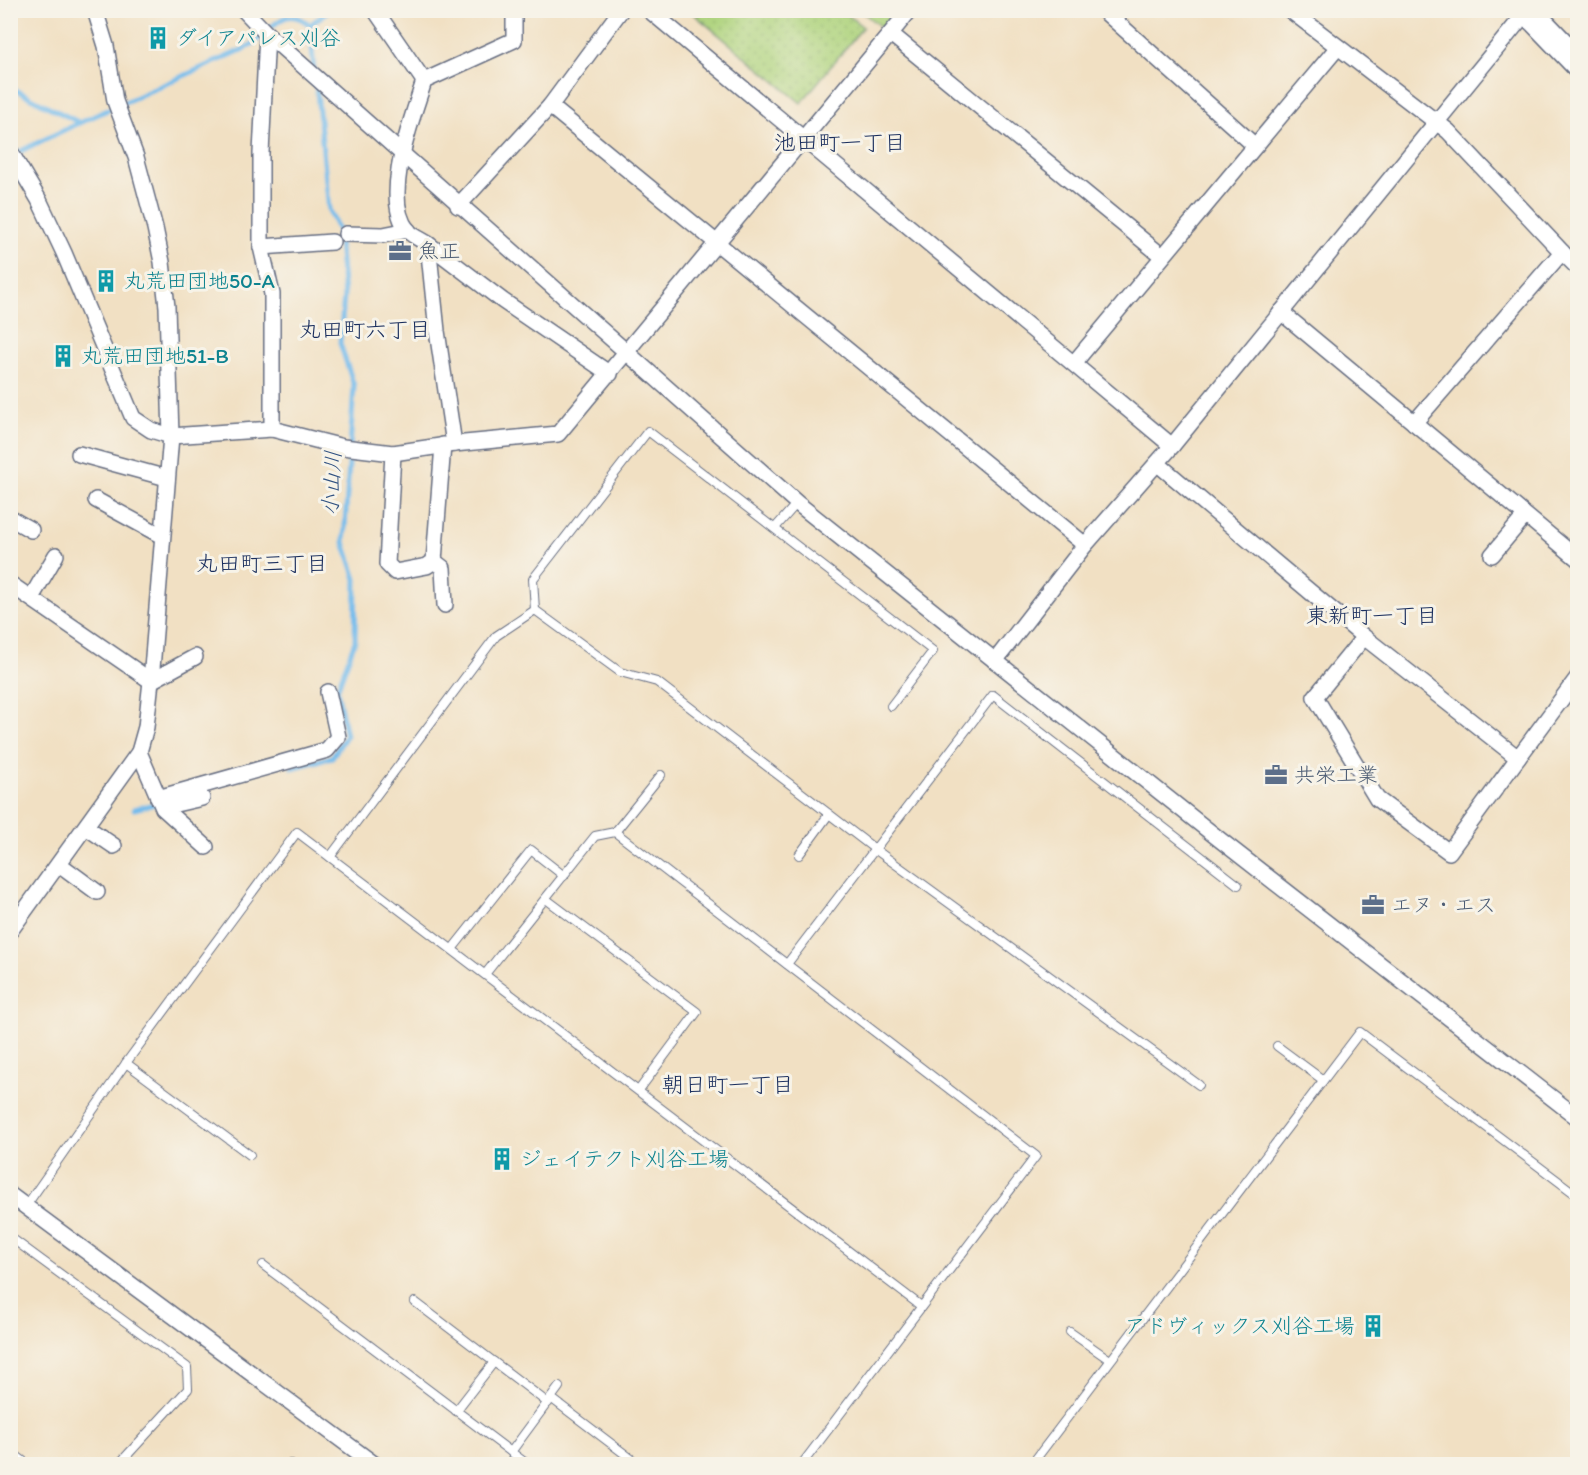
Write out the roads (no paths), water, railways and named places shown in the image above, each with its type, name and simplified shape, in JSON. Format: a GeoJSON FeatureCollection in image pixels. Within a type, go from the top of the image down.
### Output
{"type":"FeatureCollection","features":[{"type":"Feature","properties":{"kind":"highway"},"geometry":{"type":"LineString","coordinates":[[1527,11],[1578,63]]}},
{"type":"Feature","properties":{"kind":"street"},"geometry":{"type":"LineString","coordinates":[[10,931],[140,752],[146,727],[151,681],[171,436],[167,307],[162,261],[136,157],[115,100],[106,46],[94,10]]}},
{"type":"Feature","properties":{"kind":"street"},"geometry":{"type":"LineString","coordinates":[[244,10],[262,29],[458,206],[797,504],[1577,1117]]}},
{"type":"Feature","properties":{"kind":"street"},"geometry":{"type":"LineString","coordinates":[[375,10],[424,81]]}},
{"type":"Feature","properties":{"kind":"street"},"geometry":{"type":"LineString","coordinates":[[514,10],[513,40],[424,81],[398,176],[398,208],[408,230],[503,301],[610,374]]}},
{"type":"Feature","properties":{"kind":"street"},"geometry":{"type":"LineString","coordinates":[[458,206],[550,106],[621,10]]}},
{"type":"Feature","properties":{"kind":"street"},"geometry":{"type":"LineString","coordinates":[[649,10],[1172,446]]}},
{"type":"Feature","properties":{"kind":"street"},"geometry":{"type":"LineString","coordinates":[[10,151],[39,200],[64,253],[133,418],[152,430],[171,436],[272,429],[343,447],[393,453],[558,434],[910,10]]}},
{"type":"Feature","properties":{"kind":"street"},"geometry":{"type":"LineString","coordinates":[[1103,10],[1254,145]]}},
{"type":"Feature","properties":{"kind":"street"},"geometry":{"type":"LineString","coordinates":[[1290,10],[1436,121],[1578,268]]}},
{"type":"Feature","properties":{"kind":"street"},"geometry":{"type":"LineString","coordinates":[[995,661],[1085,545],[1158,464],[1527,11]]}},
{"type":"Feature","properties":{"kind":"street"},"geometry":{"type":"LineString","coordinates":[[262,29],[261,248],[272,294],[272,429]]}},
{"type":"Feature","properties":{"kind":"street"},"geometry":{"type":"LineString","coordinates":[[891,34],[1162,256]]}},
{"type":"Feature","properties":{"kind":"street"},"geometry":{"type":"LineString","coordinates":[[1074,363],[1338,47]]}},
{"type":"Feature","properties":{"kind":"street"},"geometry":{"type":"LineString","coordinates":[[550,106],[1085,545]]}},
{"type":"Feature","properties":{"kind":"street"},"geometry":{"type":"LineString","coordinates":[[346,234],[383,235],[408,230]]}},
{"type":"Feature","properties":{"kind":"street"},"geometry":{"type":"LineString","coordinates":[[261,248],[332,242]]}},
{"type":"Feature","properties":{"kind":"street"},"geometry":{"type":"LineString","coordinates":[[393,453],[387,564],[395,572],[427,566],[434,561],[448,445],[428,244]]}},
{"type":"Feature","properties":{"kind":"street"},"geometry":{"type":"LineString","coordinates":[[1414,423],[1562,252]]}},
{"type":"Feature","properties":{"kind":"street"},"geometry":{"type":"LineString","coordinates":[[1281,312],[1578,560]]}},
{"type":"Feature","properties":{"kind":"street"},"geometry":{"type":"LineString","coordinates":[[79,454],[167,478]]}},
{"type":"Feature","properties":{"kind":"street"},"geometry":{"type":"LineString","coordinates":[[1158,464],[1364,637],[1518,758]]}},
{"type":"Feature","properties":{"kind":"street"},"geometry":{"type":"LineString","coordinates":[[96,500],[162,536]]}},
{"type":"Feature","properties":{"kind":"street"},"geometry":{"type":"LineString","coordinates":[[1492,555],[1525,516]]}},
{"type":"Feature","properties":{"kind":"street"},"geometry":{"type":"LineString","coordinates":[[10,518],[31,530]]}},
{"type":"Feature","properties":{"kind":"street"},"geometry":{"type":"LineString","coordinates":[[31,598],[57,555]]}},
{"type":"Feature","properties":{"kind":"street"},"geometry":{"type":"LineString","coordinates":[[434,561],[443,568],[444,606]]}},
{"type":"Feature","properties":{"kind":"street"},"geometry":{"type":"LineString","coordinates":[[10,584],[151,681]]}},
{"type":"Feature","properties":{"kind":"street"},"geometry":{"type":"LineString","coordinates":[[1364,637],[1315,697],[1377,799],[1449,852],[1578,677]]}},
{"type":"Feature","properties":{"kind":"street"},"geometry":{"type":"LineString","coordinates":[[151,681],[195,657]]}},
{"type":"Feature","properties":{"kind":"street"},"geometry":{"type":"LineString","coordinates":[[160,803],[327,750],[338,737],[328,692]]}},
{"type":"Feature","properties":{"kind":"street"},"geometry":{"type":"LineString","coordinates":[[140,752],[160,803],[206,847]]}},
{"type":"Feature","properties":{"kind":"street"},"geometry":{"type":"LineString","coordinates":[[160,803],[202,798]]}},
{"type":"Feature","properties":{"kind":"street"},"geometry":{"type":"LineString","coordinates":[[86,827],[114,846]]}},
{"type":"Feature","properties":{"kind":"street"},"geometry":{"type":"LineString","coordinates":[[59,864],[97,892]]}},
{"type":"Feature","properties":{"kind":"street"},"geometry":{"type":"LineString","coordinates":[[10,1195],[374,1464]]}},
{"type":"Feature","properties":{"kind":"lane"},"geometry":{"type":"LineString","coordinates":[[535,610],[533,579],[648,431],[933,651],[891,706]]}},
{"type":"Feature","properties":{"kind":"lane"},"geometry":{"type":"LineString","coordinates":[[775,528],[797,504]]}},
{"type":"Feature","properties":{"kind":"lane"},"geometry":{"type":"LineString","coordinates":[[535,610],[620,672],[657,682],[876,850],[1198,1085]]}},
{"type":"Feature","properties":{"kind":"lane"},"geometry":{"type":"LineString","coordinates":[[330,856],[496,636],[535,610]]}},
{"type":"Feature","properties":{"kind":"lane"},"geometry":{"type":"LineString","coordinates":[[787,964],[993,695],[1238,885]]}},
{"type":"Feature","properties":{"kind":"lane"},"geometry":{"type":"LineString","coordinates":[[486,973],[595,836],[615,832],[661,774]]}},
{"type":"Feature","properties":{"kind":"lane"},"geometry":{"type":"LineString","coordinates":[[799,855],[829,814]]}},
{"type":"Feature","properties":{"kind":"lane"},"geometry":{"type":"LineString","coordinates":[[26,1206],[126,1063],[297,832],[486,973],[921,1306]]}},
{"type":"Feature","properties":{"kind":"lane"},"geometry":{"type":"LineString","coordinates":[[615,832],[1036,1156],[802,1464]]}},
{"type":"Feature","properties":{"kind":"lane"},"geometry":{"type":"LineString","coordinates":[[453,948],[531,850],[564,876]]}},
{"type":"Feature","properties":{"kind":"lane"},"geometry":{"type":"LineString","coordinates":[[546,899],[697,1012],[639,1090]]}},
{"type":"Feature","properties":{"kind":"lane"},"geometry":{"type":"LineString","coordinates":[[1032,1464],[1360,1032],[1578,1196]]}},
{"type":"Feature","properties":{"kind":"lane"},"geometry":{"type":"LineString","coordinates":[[1277,1046],[1323,1080]]}},
{"type":"Feature","properties":{"kind":"lane"},"geometry":{"type":"LineString","coordinates":[[126,1063],[250,1155]]}},
{"type":"Feature","properties":{"kind":"lane"},"geometry":{"type":"LineString","coordinates":[[10,1237],[187,1367],[188,1389],[119,1464]]}},
{"type":"Feature","properties":{"kind":"lane"},"geometry":{"type":"LineString","coordinates":[[263,1266],[527,1464]]}},
{"type":"Feature","properties":{"kind":"lane"},"geometry":{"type":"LineString","coordinates":[[416,1302],[494,1362],[638,1464]]}},
{"type":"Feature","properties":{"kind":"lane"},"geometry":{"type":"LineString","coordinates":[[1070,1332],[1110,1360]]}},
{"type":"Feature","properties":{"kind":"lane"},"geometry":{"type":"LineString","coordinates":[[456,1411],[494,1362]]}},
{"type":"Feature","properties":{"kind":"lane"},"geometry":{"type":"LineString","coordinates":[[511,1452],[559,1387]]}},
{"type":"Feature","properties":{"kind":"lane"},"geometry":{"type":"LineString","coordinates":[[10,1450],[27,1464]]}},
{"type":"Feature","properties":{"kind":"waterway","name":"小山川"},"geometry":{"type":"LineString","coordinates":[[314,70],[310,25],[329,10]]}},
{"type":"Feature","properties":{"kind":"waterway"},"geometry":{"type":"LineString","coordinates":[[21,151],[246,48],[283,18],[291,16],[300,18],[310,25]]}},
{"type":"Feature","properties":{"kind":"waterway","name":"小山川"},"geometry":{"type":"LineString","coordinates":[[292,768],[332,757],[346,736],[337,690],[355,641],[356,579],[344,542],[354,386],[340,343],[344,295],[338,230],[329,210],[316,82]]}},
{"type":"Feature","properties":{"kind":"waterway"},"geometry":{"type":"LineString","coordinates":[[10,87],[78,122]]}},
{"type":"Feature","properties":{"kind":"waterway","name":"小山川"},"geometry":{"type":"LineString","coordinates":[[134,809],[159,803]]}},
{"type":"Feature","properties":{"kind":"place","name":"ダイアパレス刈谷"},"geometry":{"type":"Point","coordinates":[158,38]}},
{"type":"Feature","properties":{"kind":"place","name":"魚正"},"geometry":{"type":"Point","coordinates":[400,251]}},
{"type":"Feature","properties":{"kind":"place","name":"丸荒田団地50-A"},"geometry":{"type":"Point","coordinates":[106,281]}},
{"type":"Feature","properties":{"kind":"place","name":"丸荒田団地51-B"},"geometry":{"type":"Point","coordinates":[63,356]}},
{"type":"Feature","properties":{"kind":"place","name":"共栄工業"},"geometry":{"type":"Point","coordinates":[1276,775]}},
{"type":"Feature","properties":{"kind":"place","name":"エヌ・エス"},"geometry":{"type":"Point","coordinates":[1373,905]}},
{"type":"Feature","properties":{"kind":"place","name":"ジェイテクト刈谷工場"},"geometry":{"type":"Point","coordinates":[502,1159]}},
{"type":"Feature","properties":{"kind":"place","name":"アドヴィックス刈谷工場"},"geometry":{"type":"Point","coordinates":[1373,1326]}},
{"type":"Feature","properties":{"kind":"district","name":"池田町一丁目"},"geometry":{"type":"Point","coordinates":[840,142]}},
{"type":"Feature","properties":{"kind":"district","name":"丸田町六丁目"},"geometry":{"type":"Point","coordinates":[365,329]}},
{"type":"Feature","properties":{"kind":"district","name":"丸田町三丁目"},"geometry":{"type":"Point","coordinates":[262,563]}},
{"type":"Feature","properties":{"kind":"district","name":"東新町一丁目"},"geometry":{"type":"Point","coordinates":[1372,615]}},
{"type":"Feature","properties":{"kind":"district","name":"朝日町一丁目"},"geometry":{"type":"Point","coordinates":[728,1084]}}]}
